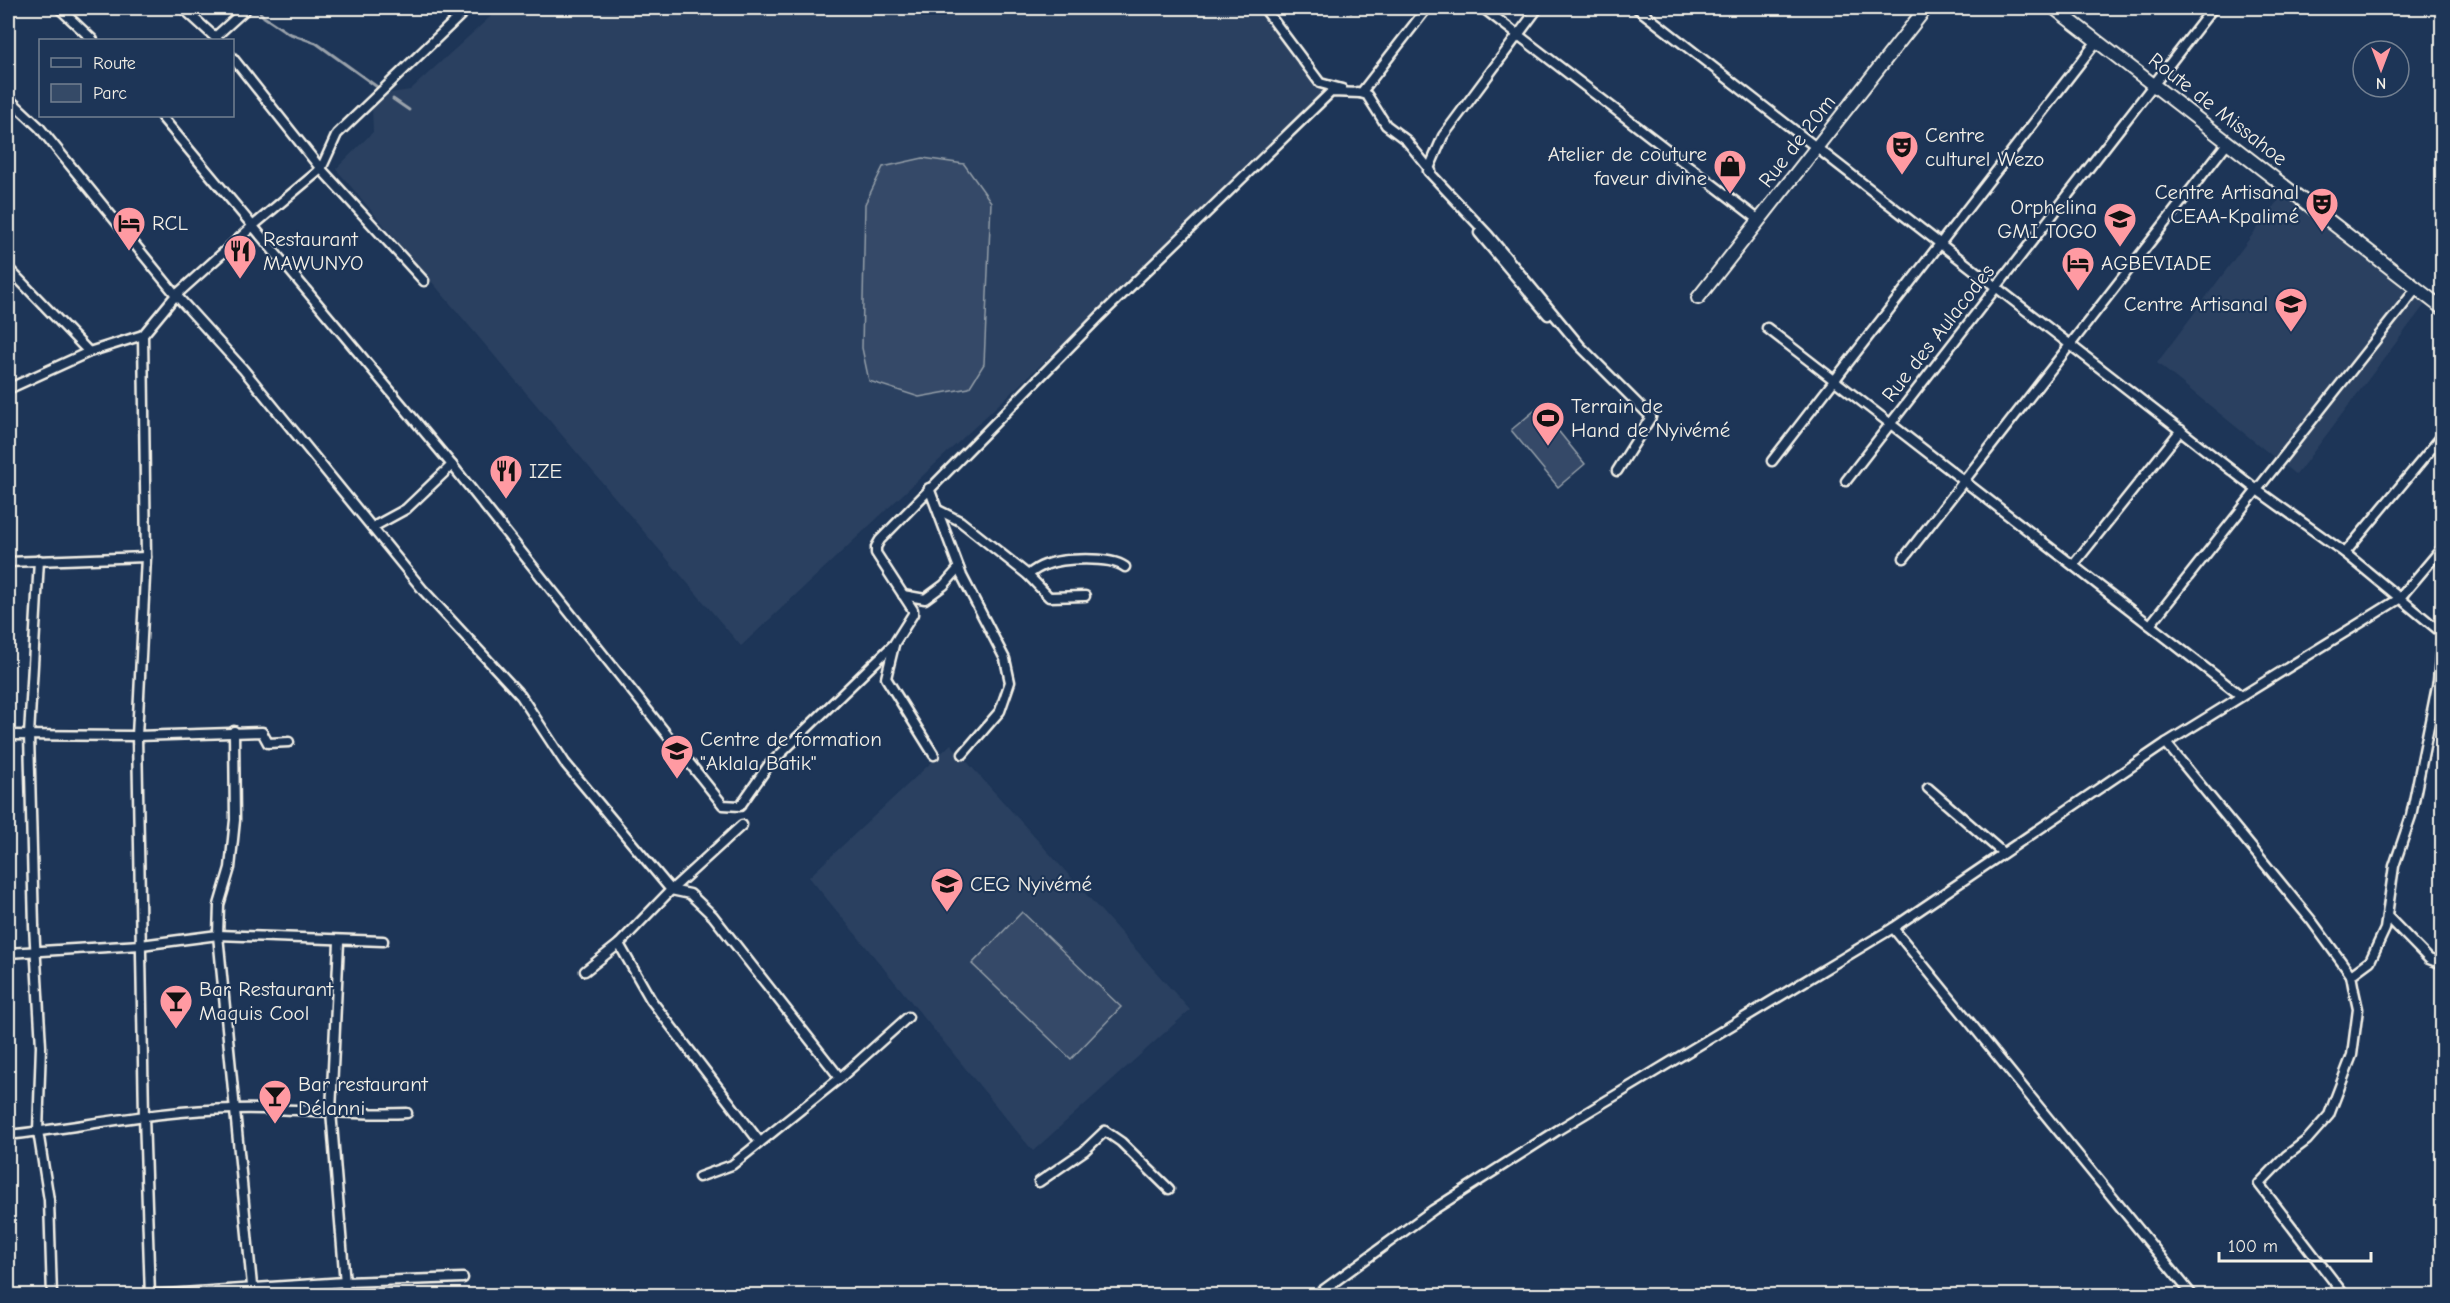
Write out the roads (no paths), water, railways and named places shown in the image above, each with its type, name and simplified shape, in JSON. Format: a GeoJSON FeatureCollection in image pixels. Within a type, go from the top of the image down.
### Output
{"type":"FeatureCollection","features":[{"type":"Feature","properties":{"kind":"main road","name":"Rue de 20m"},"geometry":{"type":"LineString","coordinates":[[1698,298],[1926,8]]}},
{"type":"Feature","properties":{"kind":"main road","name":"Route de Missahoe"},"geometry":{"type":"LineString","coordinates":[[2054,8],[2442,308]]}},
{"type":"Feature","properties":{"kind":"street"},"geometry":{"type":"LineString","coordinates":[[59,8],[92,39]]}},
{"type":"Feature","properties":{"kind":"street"},"geometry":{"type":"LineString","coordinates":[[183,8],[216,39],[247,8]]}},
{"type":"Feature","properties":{"kind":"street"},"geometry":{"type":"LineString","coordinates":[[8,389],[88,352],[143,335],[176,295],[321,169],[338,134],[468,8]]}},
{"type":"Feature","properties":{"kind":"street"},"geometry":{"type":"LineString","coordinates":[[1258,8],[1331,92]]}},
{"type":"Feature","properties":{"kind":"street"},"geometry":{"type":"LineString","coordinates":[[1264,8],[1320,83],[1366,95],[1386,125],[1406,140],[1514,277],[1559,327]]}},
{"type":"Feature","properties":{"kind":"street"},"geometry":{"type":"LineString","coordinates":[[162,117],[254,225],[402,408],[453,465],[723,806],[740,806],[768,766],[894,644],[913,614],[876,554],[876,547],[928,488],[1331,92],[1361,93],[1427,8]]}},
{"type":"Feature","properties":{"kind":"street"},"geometry":{"type":"LineString","coordinates":[[1483,8],[1759,220]]}},
{"type":"Feature","properties":{"kind":"street"},"geometry":{"type":"LineString","coordinates":[[1538,8],[1443,136],[1428,171],[1488,235],[1580,346],[1651,417],[1640,438],[1617,471]]}},
{"type":"Feature","properties":{"kind":"street"},"geometry":{"type":"LineString","coordinates":[[1637,8],[2181,430],[2345,553],[2442,633],[2438,681],[2411,816],[2394,866],[2385,930],[2370,961],[2351,975]]}},
{"type":"Feature","properties":{"kind":"street","name":"Rue des Aulacodes"},"geometry":{"type":"LineString","coordinates":[[1846,481],[2212,8]]}},
{"type":"Feature","properties":{"kind":"street"},"geometry":{"type":"LineString","coordinates":[[1772,461],[2097,41]]}},
{"type":"Feature","properties":{"kind":"street"},"geometry":{"type":"LineString","coordinates":[[234,60],[321,169],[424,281]]}},
{"type":"Feature","properties":{"kind":"street"},"geometry":{"type":"LineString","coordinates":[[8,98],[39,128],[176,295],[243,369],[423,590],[521,696],[565,763],[671,890],[690,894],[713,916],[840,1078]]}},
{"type":"Feature","properties":{"kind":"street"},"geometry":{"type":"LineString","coordinates":[[1904,558],[2228,142]]}},
{"type":"Feature","properties":{"kind":"street"},"geometry":{"type":"LineString","coordinates":[[8,268],[88,352]]}},
{"type":"Feature","properties":{"kind":"street"},"geometry":{"type":"LineString","coordinates":[[2150,624],[2416,289]]}},
{"type":"Feature","properties":{"kind":"street"},"geometry":{"type":"LineString","coordinates":[[1767,328],[2240,695]]}},
{"type":"Feature","properties":{"kind":"street"},"geometry":{"type":"LineString","coordinates":[[143,335],[146,557],[137,736],[144,1116],[150,1295]]}},
{"type":"Feature","properties":{"kind":"street"},"geometry":{"type":"LineString","coordinates":[[2074,564],[2181,430]]}},
{"type":"Feature","properties":{"kind":"street"},"geometry":{"type":"LineString","coordinates":[[2345,553],[2442,436]]}},
{"type":"Feature","properties":{"kind":"street"},"geometry":{"type":"LineString","coordinates":[[373,527],[406,509],[453,465]]}},
{"type":"Feature","properties":{"kind":"street"},"geometry":{"type":"LineString","coordinates":[[928,488],[959,568],[1005,659],[1010,682],[1000,711],[963,754]]}},
{"type":"Feature","properties":{"kind":"street"},"geometry":{"type":"LineString","coordinates":[[938,510],[960,521],[1028,574],[1049,597],[1085,596]]}},
{"type":"Feature","properties":{"kind":"street"},"geometry":{"type":"LineString","coordinates":[[1315,1296],[1443,1204],[1558,1130],[1893,928],[2166,743],[2240,695],[2399,599],[2442,548]]}},
{"type":"Feature","properties":{"kind":"street"},"geometry":{"type":"LineString","coordinates":[[8,562],[146,557]]}},
{"type":"Feature","properties":{"kind":"street"},"geometry":{"type":"LineString","coordinates":[[39,560],[29,735],[35,951],[41,1046],[38,1131],[49,1200],[52,1296]]}},
{"type":"Feature","properties":{"kind":"street"},"geometry":{"type":"LineString","coordinates":[[1028,574],[1043,565],[1062,560],[1110,561],[1125,567]]}},
{"type":"Feature","properties":{"kind":"street"},"geometry":{"type":"LineString","coordinates":[[903,595],[925,599],[944,585],[959,568]]}},
{"type":"Feature","properties":{"kind":"street"},"geometry":{"type":"LineString","coordinates":[[894,644],[886,678],[934,755]]}},
{"type":"Feature","properties":{"kind":"street"},"geometry":{"type":"LineString","coordinates":[[234,731],[235,820],[230,868],[219,905],[218,935],[252,1292]]}},
{"type":"Feature","properties":{"kind":"street"},"geometry":{"type":"LineString","coordinates":[[8,735],[137,736],[234,731],[262,732],[268,743],[288,742]]}},
{"type":"Feature","properties":{"kind":"street"},"geometry":{"type":"LineString","coordinates":[[2166,743],[2311,920],[2351,975],[2358,1009],[2357,1028],[2352,1054],[2329,1115],[2307,1140],[2279,1162],[2259,1184],[2345,1296]]}},
{"type":"Feature","properties":{"kind":"street"},"geometry":{"type":"LineString","coordinates":[[1928,788],[2003,853]]}},
{"type":"Feature","properties":{"kind":"street"},"geometry":{"type":"LineString","coordinates":[[585,971],[618,944],[671,890],[742,825]]}},
{"type":"Feature","properties":{"kind":"street"},"geometry":{"type":"LineString","coordinates":[[2388,916],[2429,959],[2442,964]]}},
{"type":"Feature","properties":{"kind":"street"},"geometry":{"type":"LineString","coordinates":[[1893,928],[2193,1296]]}},
{"type":"Feature","properties":{"kind":"street"},"geometry":{"type":"LineString","coordinates":[[8,953],[141,945],[218,935],[339,942],[382,941]]}},
{"type":"Feature","properties":{"kind":"street"},"geometry":{"type":"LineString","coordinates":[[339,942],[331,1111],[346,1296]]}},
{"type":"Feature","properties":{"kind":"street"},"geometry":{"type":"LineString","coordinates":[[618,944],[651,1000],[759,1141]]}},
{"type":"Feature","properties":{"kind":"street"},"geometry":{"type":"LineString","coordinates":[[699,1177],[732,1165],[840,1078],[908,1017]]}},
{"type":"Feature","properties":{"kind":"street"},"geometry":{"type":"LineString","coordinates":[[8,1135],[144,1116],[233,1109],[331,1111],[360,1115],[407,1113]]}},
{"type":"Feature","properties":{"kind":"street"},"geometry":{"type":"LineString","coordinates":[[1039,1182],[1084,1150],[1105,1131],[1121,1142],[1169,1189]]}},
{"type":"Feature","properties":{"kind":"street"},"geometry":{"type":"LineString","coordinates":[[138,1296],[252,1292],[345,1282],[463,1278]]}},
{"type":"Feature","properties":{"kind":"waterway"},"geometry":{"type":"LineString","coordinates":[[218,8],[222,10],[228,8]]}},
{"type":"Feature","properties":{"kind":"waterway"},"geometry":{"type":"LineString","coordinates":[[256,8],[264,17],[288,33],[316,43],[380,89]]}},
{"type":"Feature","properties":{"kind":"waterway"},"geometry":{"type":"LineString","coordinates":[[1351,12],[1352,8]]}},
{"type":"Feature","properties":{"kind":"waterway"},"geometry":{"type":"LineString","coordinates":[[393,99],[409,110]]}},
{"type":"Feature","properties":{"kind":"place","name":"Centre culturel Wezo"},"geometry":{"type":"Point","coordinates":[1902,176]}},
{"type":"Feature","properties":{"kind":"place","name":"Atelier de couture faveur divine"},"geometry":{"type":"Point","coordinates":[1730,195]}},
{"type":"Feature","properties":{"kind":"place","name":"Centre Artisanal CEAA-Kpalimé"},"geometry":{"type":"Point","coordinates":[2322,233]}},
{"type":"Feature","properties":{"kind":"place","name":"Orphelina GMI TOGO"},"geometry":{"type":"Point","coordinates":[2120,248]}},
{"type":"Feature","properties":{"kind":"place","name":"RCL"},"geometry":{"type":"Point","coordinates":[129,252]}},
{"type":"Feature","properties":{"kind":"place","name":"Restaurant MAWUNYO"},"geometry":{"type":"Point","coordinates":[240,280]}},
{"type":"Feature","properties":{"kind":"place","name":"AGBEVIADE"},"geometry":{"type":"Point","coordinates":[2078,292]}},
{"type":"Feature","properties":{"kind":"place","name":"Centre Artisanal"},"geometry":{"type":"Point","coordinates":[2291,333]}},
{"type":"Feature","properties":{"kind":"place","name":"Terrain de Hand de Nyivémé"},"geometry":{"type":"Point","coordinates":[1548,447]}},
{"type":"Feature","properties":{"kind":"place","name":"IZE"},"geometry":{"type":"Point","coordinates":[506,500]}},
{"type":"Feature","properties":{"kind":"place","name":"Centre de formation \"Aklala Batik\""},"geometry":{"type":"Point","coordinates":[677,780]}},
{"type":"Feature","properties":{"kind":"place","name":"CEG Nyivémé"},"geometry":{"type":"Point","coordinates":[947,913]}},
{"type":"Feature","properties":{"kind":"place","name":"Bar Restaurant Maquis Cool"},"geometry":{"type":"Point","coordinates":[176,1030]}},
{"type":"Feature","properties":{"kind":"place","name":"Bar restaurant Délanni"},"geometry":{"type":"Point","coordinates":[275,1125]}}]}
